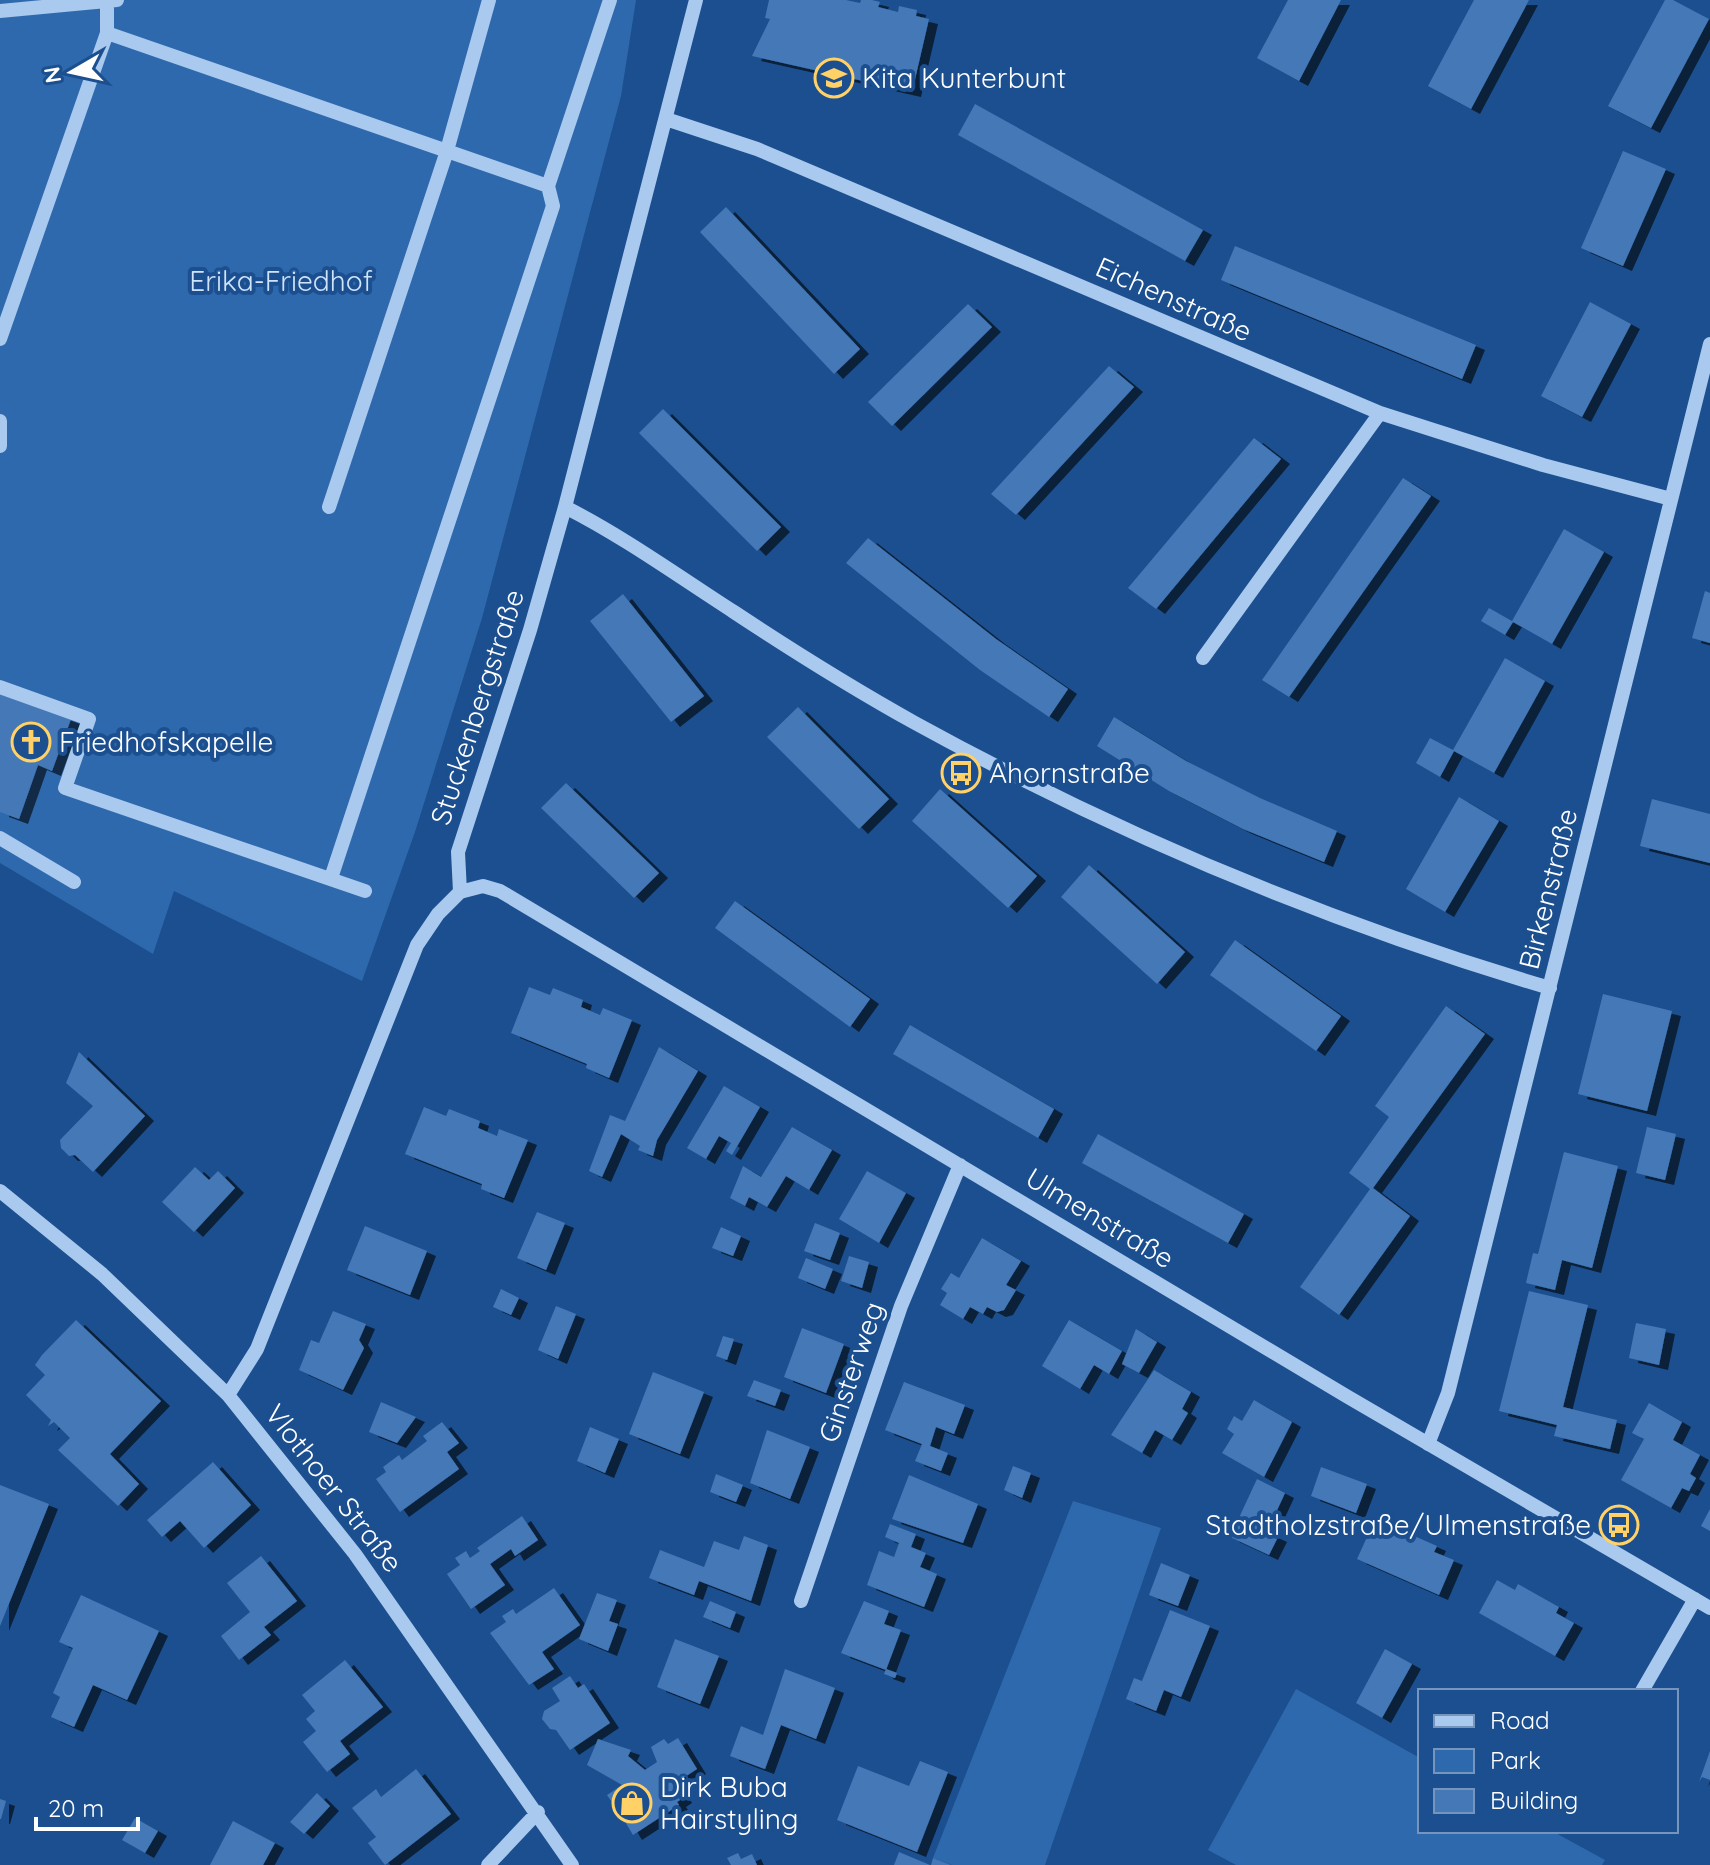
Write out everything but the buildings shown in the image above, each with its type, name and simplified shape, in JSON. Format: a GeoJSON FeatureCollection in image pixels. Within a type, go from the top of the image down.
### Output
{"type":"FeatureCollection","features":[{"type":"Feature","properties":{"kind":"street"},"geometry":{"type":"LineString","coordinates":[[0,11],[117,0]]}},
{"type":"Feature","properties":{"kind":"street"},"geometry":{"type":"LineString","coordinates":[[329,507],[446,154],[489,0]]}},
{"type":"Feature","properties":{"kind":"street"},"geometry":{"type":"LineString","coordinates":[[331,878],[553,206],[548,186],[610,0]]}},
{"type":"Feature","properties":{"kind":"street","name":"Stuckenbergstraße"},"geometry":{"type":"LineString","coordinates":[[460,892],[458,852],[530,630],[565,507],[696,0]]}},
{"type":"Feature","properties":{"kind":"street"},"geometry":{"type":"LineString","coordinates":[[0,339],[107,33],[107,1]]}},
{"type":"Feature","properties":{"kind":"street"},"geometry":{"type":"LineString","coordinates":[[107,33],[446,154],[548,186]]}},
{"type":"Feature","properties":{"kind":"street","name":"Eichenstraße"},"geometry":{"type":"LineString","coordinates":[[666,119],[757,149],[1380,413],[1543,465],[1671,499]]}},
{"type":"Feature","properties":{"kind":"street","name":"Birkenstraße"},"geometry":{"type":"LineString","coordinates":[[1428,1444],[1448,1393],[1710,344]]}},
{"type":"Feature","properties":{"kind":"street"},"geometry":{"type":"LineString","coordinates":[[1203,658],[1380,413]]}},
{"type":"Feature","properties":{"kind":"street"},"geometry":{"type":"LineString","coordinates":[[0,421],[0,446]]}},
{"type":"Feature","properties":{"kind":"street"},"geometry":{"type":"LineString","coordinates":[[565,507],[606,527],[738,615],[914,722],[1106,822],[1305,907],[1424,951],[1550,988]]}},
{"type":"Feature","properties":{"kind":"street"},"geometry":{"type":"LineString","coordinates":[[0,687],[89,719],[65,788],[365,891]]}},
{"type":"Feature","properties":{"kind":"street"},"geometry":{"type":"LineString","coordinates":[[0,838],[74,882]]}},
{"type":"Feature","properties":{"kind":"street","name":"Ulmenstraße"},"geometry":{"type":"LineString","coordinates":[[460,892],[483,886],[500,891],[1428,1444],[1710,1608]]}},
{"type":"Feature","properties":{"kind":"street"},"geometry":{"type":"LineString","coordinates":[[228,1395],[257,1349],[417,945],[438,914],[460,892]]}},
{"type":"Feature","properties":{"kind":"street","name":"Ginsterweg"},"geometry":{"type":"LineString","coordinates":[[801,1601],[901,1306],[960,1165]]}},
{"type":"Feature","properties":{"kind":"street","name":"Vlothoer Straße"},"geometry":{"type":"LineString","coordinates":[[0,1191],[102,1274],[228,1395],[355,1554],[538,1812],[572,1865]]}},
{"type":"Feature","properties":{"kind":"street"},"geometry":{"type":"LineString","coordinates":[[1643,1689],[1695,1599]]}},
{"type":"Feature","properties":{"kind":"street"},"geometry":{"type":"LineString","coordinates":[[488,1865],[538,1812]]}},
{"type":"Feature","properties":{"kind":"green space","name":"Erika-Friedhof"},"geometry":{"type":"Polygon","coordinates":[[[0,0],[636,0],[621,96],[482,618],[415,832],[362,981],[174,891],[153,954],[0,863],[0,0]]]}},
{"type":"Feature","properties":{"kind":"green space"},"geometry":{"type":"Polygon","coordinates":[[[1073,1501],[1161,1528],[1045,1865],[952,1865],[933,1858],[1073,1501]]]}},
{"type":"Feature","properties":{"kind":"green space"},"geometry":{"type":"Polygon","coordinates":[[[1296,1689],[1418,1757],[1418,1833],[1556,1833],[1605,1860],[1602,1865],[1236,1865],[1208,1850],[1296,1689]]]}},
{"type":"Feature","properties":{"kind":"place","name":"Kita Kunterbunt"},"geometry":{"type":"Point","coordinates":[834,78]}},
{"type":"Feature","properties":{"kind":"place","name":"Friedhofskapelle"},"geometry":{"type":"Point","coordinates":[31,742]}},
{"type":"Feature","properties":{"kind":"place","name":"Ahornstraße"},"geometry":{"type":"Point","coordinates":[961,773]}},
{"type":"Feature","properties":{"kind":"place","name":"Stadtholzstraße/Ulmenstraße"},"geometry":{"type":"Point","coordinates":[1619,1525]}},
{"type":"Feature","properties":{"kind":"place","name":"Dirk Buba Hairstyling"},"geometry":{"type":"Point","coordinates":[632,1803]}}]}
